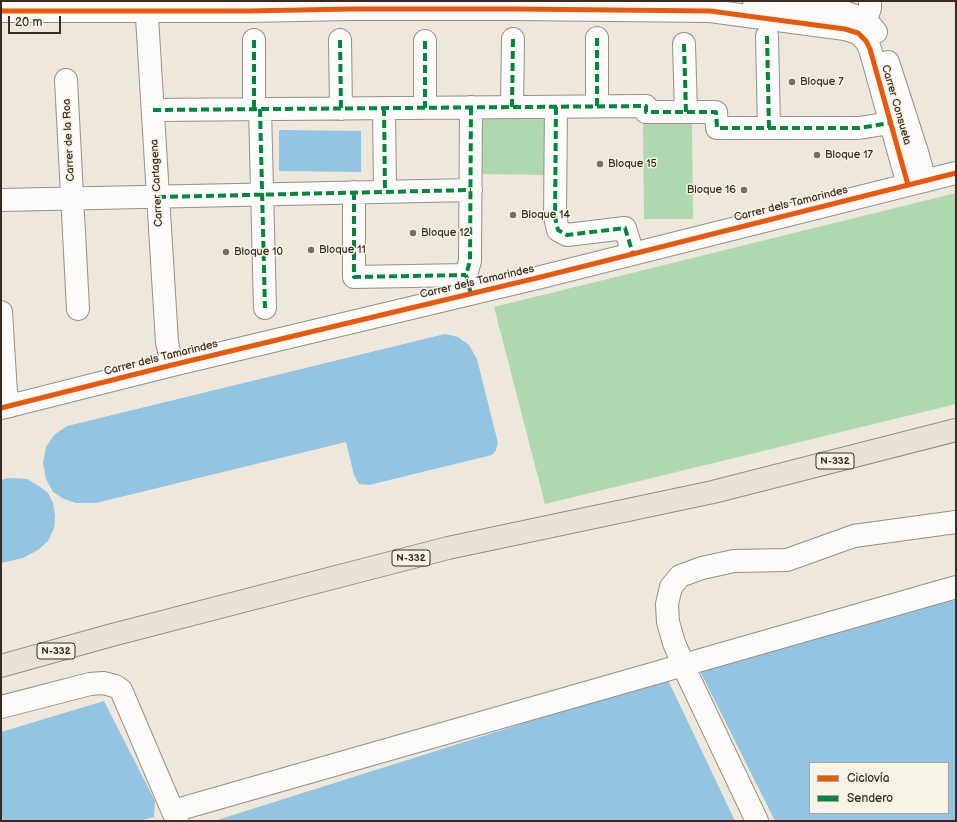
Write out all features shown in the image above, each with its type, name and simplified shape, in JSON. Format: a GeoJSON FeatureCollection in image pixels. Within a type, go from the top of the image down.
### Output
{"type":"FeatureCollection","features":[{"type":"Feature","properties":{"kind":"highway","name":"N-332"},"geometry":{"type":"LineString","coordinates":[[1,666],[112,635],[448,548],[713,492],[956,430]]}},
{"type":"Feature","properties":{"kind":"highway","name":"N-332"},"geometry":{"type":"LineString","coordinates":[[1,658],[112,635]]}},
{"type":"Feature","properties":{"kind":"street"},"geometry":{"type":"LineString","coordinates":[[754,1],[847,13],[865,18]]}},
{"type":"Feature","properties":{"kind":"street"},"geometry":{"type":"LineString","coordinates":[[1,11],[57,6],[146,6],[248,11],[331,5],[515,5],[710,11],[733,8],[845,29],[865,18]]}},
{"type":"Feature","properties":{"kind":"street","name":"Carrer Cartagena"},"geometry":{"type":"LineString","coordinates":[[146,6],[167,342],[172,365]]}},
{"type":"Feature","properties":{"kind":"street","name":"Carrer Consueta"},"geometry":{"type":"LineString","coordinates":[[865,18],[866,41],[870,49],[890,123],[917,183]]}},
{"type":"Feature","properties":{"kind":"street","name":"Carrer Consueta"},"geometry":{"type":"LineString","coordinates":[[865,18],[876,32],[884,47],[917,152],[917,183]]}},
{"type":"Feature","properties":{"kind":"street"},"geometry":{"type":"LineString","coordinates":[[767,36],[769,128]]}},
{"type":"Feature","properties":{"kind":"street"},"geometry":{"type":"LineString","coordinates":[[597,38],[597,106]]}},
{"type":"Feature","properties":{"kind":"street"},"geometry":{"type":"LineString","coordinates":[[254,40],[262,195],[265,308]]}},
{"type":"Feature","properties":{"kind":"street"},"geometry":{"type":"LineString","coordinates":[[340,40],[341,109]]}},
{"type":"Feature","properties":{"kind":"street"},"geometry":{"type":"LineString","coordinates":[[512,107],[513,40]]}},
{"type":"Feature","properties":{"kind":"street"},"geometry":{"type":"LineString","coordinates":[[425,41],[425,108]]}},
{"type":"Feature","properties":{"kind":"street"},"geometry":{"type":"LineString","coordinates":[[684,44],[686,112]]}},
{"type":"Feature","properties":{"kind":"street","name":"Carrer de la Roa"},"geometry":{"type":"LineString","coordinates":[[66,80],[78,309]]}},
{"type":"Feature","properties":{"kind":"street"},"geometry":{"type":"LineString","coordinates":[[153,110],[646,106],[646,112],[716,112],[717,128],[859,128],[890,123]]}},
{"type":"Feature","properties":{"kind":"street"},"geometry":{"type":"LineString","coordinates":[[354,192],[354,277],[468,284],[470,261],[471,107]]}},
{"type":"Feature","properties":{"kind":"street"},"geometry":{"type":"LineString","coordinates":[[556,107],[555,217],[558,230],[567,234],[625,228],[633,254]]}},
{"type":"Feature","properties":{"kind":"street"},"geometry":{"type":"LineString","coordinates":[[384,108],[385,192]]}},
{"type":"Feature","properties":{"kind":"street","name":"Carrer dels Tamarindes"},"geometry":{"type":"LineString","coordinates":[[5,407],[172,365],[468,284],[633,254],[956,173]]}},
{"type":"Feature","properties":{"kind":"street"},"geometry":{"type":"LineString","coordinates":[[1,200],[471,190]]}},
{"type":"Feature","properties":{"kind":"street"},"geometry":{"type":"LineString","coordinates":[[1,312],[6,393],[5,407]]}},
{"type":"Feature","properties":{"kind":"street"},"geometry":{"type":"LineString","coordinates":[[758,821],[674,643],[668,622],[667,604],[671,587],[680,576],[702,568],[734,561],[787,560],[854,536],[956,522]]}},
{"type":"Feature","properties":{"kind":"street"},"geometry":{"type":"LineString","coordinates":[[1,707],[90,684],[103,683],[115,686],[121,690],[175,816],[956,587]]}},
{"type":"Feature","properties":{"kind":"green space"},"geometry":{"type":"Polygon","coordinates":[[[481,116],[548,116],[547,175],[481,174],[481,116]]]}},
{"type":"Feature","properties":{"kind":"green space"},"geometry":{"type":"Polygon","coordinates":[[[643,124],[692,124],[693,219],[644,219],[643,124]]]}},
{"type":"Feature","properties":{"kind":"green space"},"geometry":{"type":"Polygon","coordinates":[[[956,193],[956,404],[545,504],[494,307],[956,193]]]}},
{"type":"Feature","properties":{"kind":"water"},"geometry":{"type":"Polygon","coordinates":[[[279,130],[361,131],[361,172],[279,171],[279,130]]]}},
{"type":"Feature","properties":{"kind":"water"},"geometry":{"type":"Polygon","coordinates":[[[445,334],[458,337],[469,345],[477,359],[498,443],[496,450],[492,455],[369,485],[359,484],[354,475],[346,442],[96,503],[76,503],[64,499],[53,492],[46,479],[43,463],[46,447],[54,435],[67,426],[445,334]]]}},
{"type":"Feature","properties":{"kind":"water"},"geometry":{"type":"Polygon","coordinates":[[[9,478],[27,479],[48,493],[53,503],[55,516],[54,528],[48,541],[38,550],[23,558],[1,563],[1,480],[9,478]]]}},
{"type":"Feature","properties":{"kind":"water"},"geometry":{"type":"Polygon","coordinates":[[[956,589],[956,821],[775,821],[696,663],[956,589]]]}},
{"type":"Feature","properties":{"kind":"water"},"geometry":{"type":"Polygon","coordinates":[[[667,678],[735,821],[214,821],[667,678]]]}},
{"type":"Feature","properties":{"kind":"water"},"geometry":{"type":"Polygon","coordinates":[[[104,701],[155,801],[154,817],[139,821],[1,821],[1,732],[104,701]]]}},
{"type":"Feature","properties":{"kind":"marked path"},"geometry":{"type":"LineString","coordinates":[[767,36],[769,128]]}},
{"type":"Feature","properties":{"kind":"marked path"},"geometry":{"type":"LineString","coordinates":[[597,38],[597,106]]}},
{"type":"Feature","properties":{"kind":"marked path"},"geometry":{"type":"LineString","coordinates":[[512,107],[513,39]]}},
{"type":"Feature","properties":{"kind":"marked path"},"geometry":{"type":"LineString","coordinates":[[254,40],[254,109]]}},
{"type":"Feature","properties":{"kind":"marked path"},"geometry":{"type":"LineString","coordinates":[[340,40],[341,109]]}},
{"type":"Feature","properties":{"kind":"marked path"},"geometry":{"type":"LineString","coordinates":[[425,41],[425,108]]}},
{"type":"Feature","properties":{"kind":"marked path"},"geometry":{"type":"LineString","coordinates":[[684,44],[686,112]]}},
{"type":"Feature","properties":{"kind":"marked path"},"geometry":{"type":"LineString","coordinates":[[153,110],[646,106],[646,112],[716,112],[717,128],[859,128],[890,123]]}},
{"type":"Feature","properties":{"kind":"marked path"},"geometry":{"type":"LineString","coordinates":[[471,107],[470,261],[466,275],[471,294]]}},
{"type":"Feature","properties":{"kind":"marked path"},"geometry":{"type":"LineString","coordinates":[[556,107],[555,217],[558,230],[567,235],[625,228],[633,254]]}},
{"type":"Feature","properties":{"kind":"marked path"},"geometry":{"type":"LineString","coordinates":[[384,108],[385,192]]}},
{"type":"Feature","properties":{"kind":"marked path"},"geometry":{"type":"LineString","coordinates":[[260,109],[265,308]]}},
{"type":"Feature","properties":{"kind":"marked path"},"geometry":{"type":"LineString","coordinates":[[158,197],[471,190]]}},
{"type":"Feature","properties":{"kind":"marked path"},"geometry":{"type":"LineString","coordinates":[[354,192],[354,277],[466,275]]}},
{"type":"Feature","properties":{"kind":"cycle path"},"geometry":{"type":"LineString","coordinates":[[1,11],[248,11],[351,9],[710,11],[845,29],[858,33],[866,41],[870,49],[908,185]]}},
{"type":"Feature","properties":{"kind":"cycle path"},"geometry":{"type":"LineString","coordinates":[[1,408],[172,365],[541,277],[956,173]]}},
{"type":"Feature","properties":{"kind":"place","name":"Bloque 7"},"geometry":{"type":"Point","coordinates":[792,82]}},
{"type":"Feature","properties":{"kind":"place","name":"Bloque 17"},"geometry":{"type":"Point","coordinates":[817,155]}},
{"type":"Feature","properties":{"kind":"place","name":"Bloque 15"},"geometry":{"type":"Point","coordinates":[600,164]}},
{"type":"Feature","properties":{"kind":"place","name":"Bloque 16"},"geometry":{"type":"Point","coordinates":[744,190]}},
{"type":"Feature","properties":{"kind":"place","name":"Bloque 14"},"geometry":{"type":"Point","coordinates":[513,215]}},
{"type":"Feature","properties":{"kind":"place","name":"Bloque 12"},"geometry":{"type":"Point","coordinates":[413,233]}},
{"type":"Feature","properties":{"kind":"place","name":"Bloque 11"},"geometry":{"type":"Point","coordinates":[311,250]}},
{"type":"Feature","properties":{"kind":"place","name":"Bloque 10"},"geometry":{"type":"Point","coordinates":[226,252]}}]}
